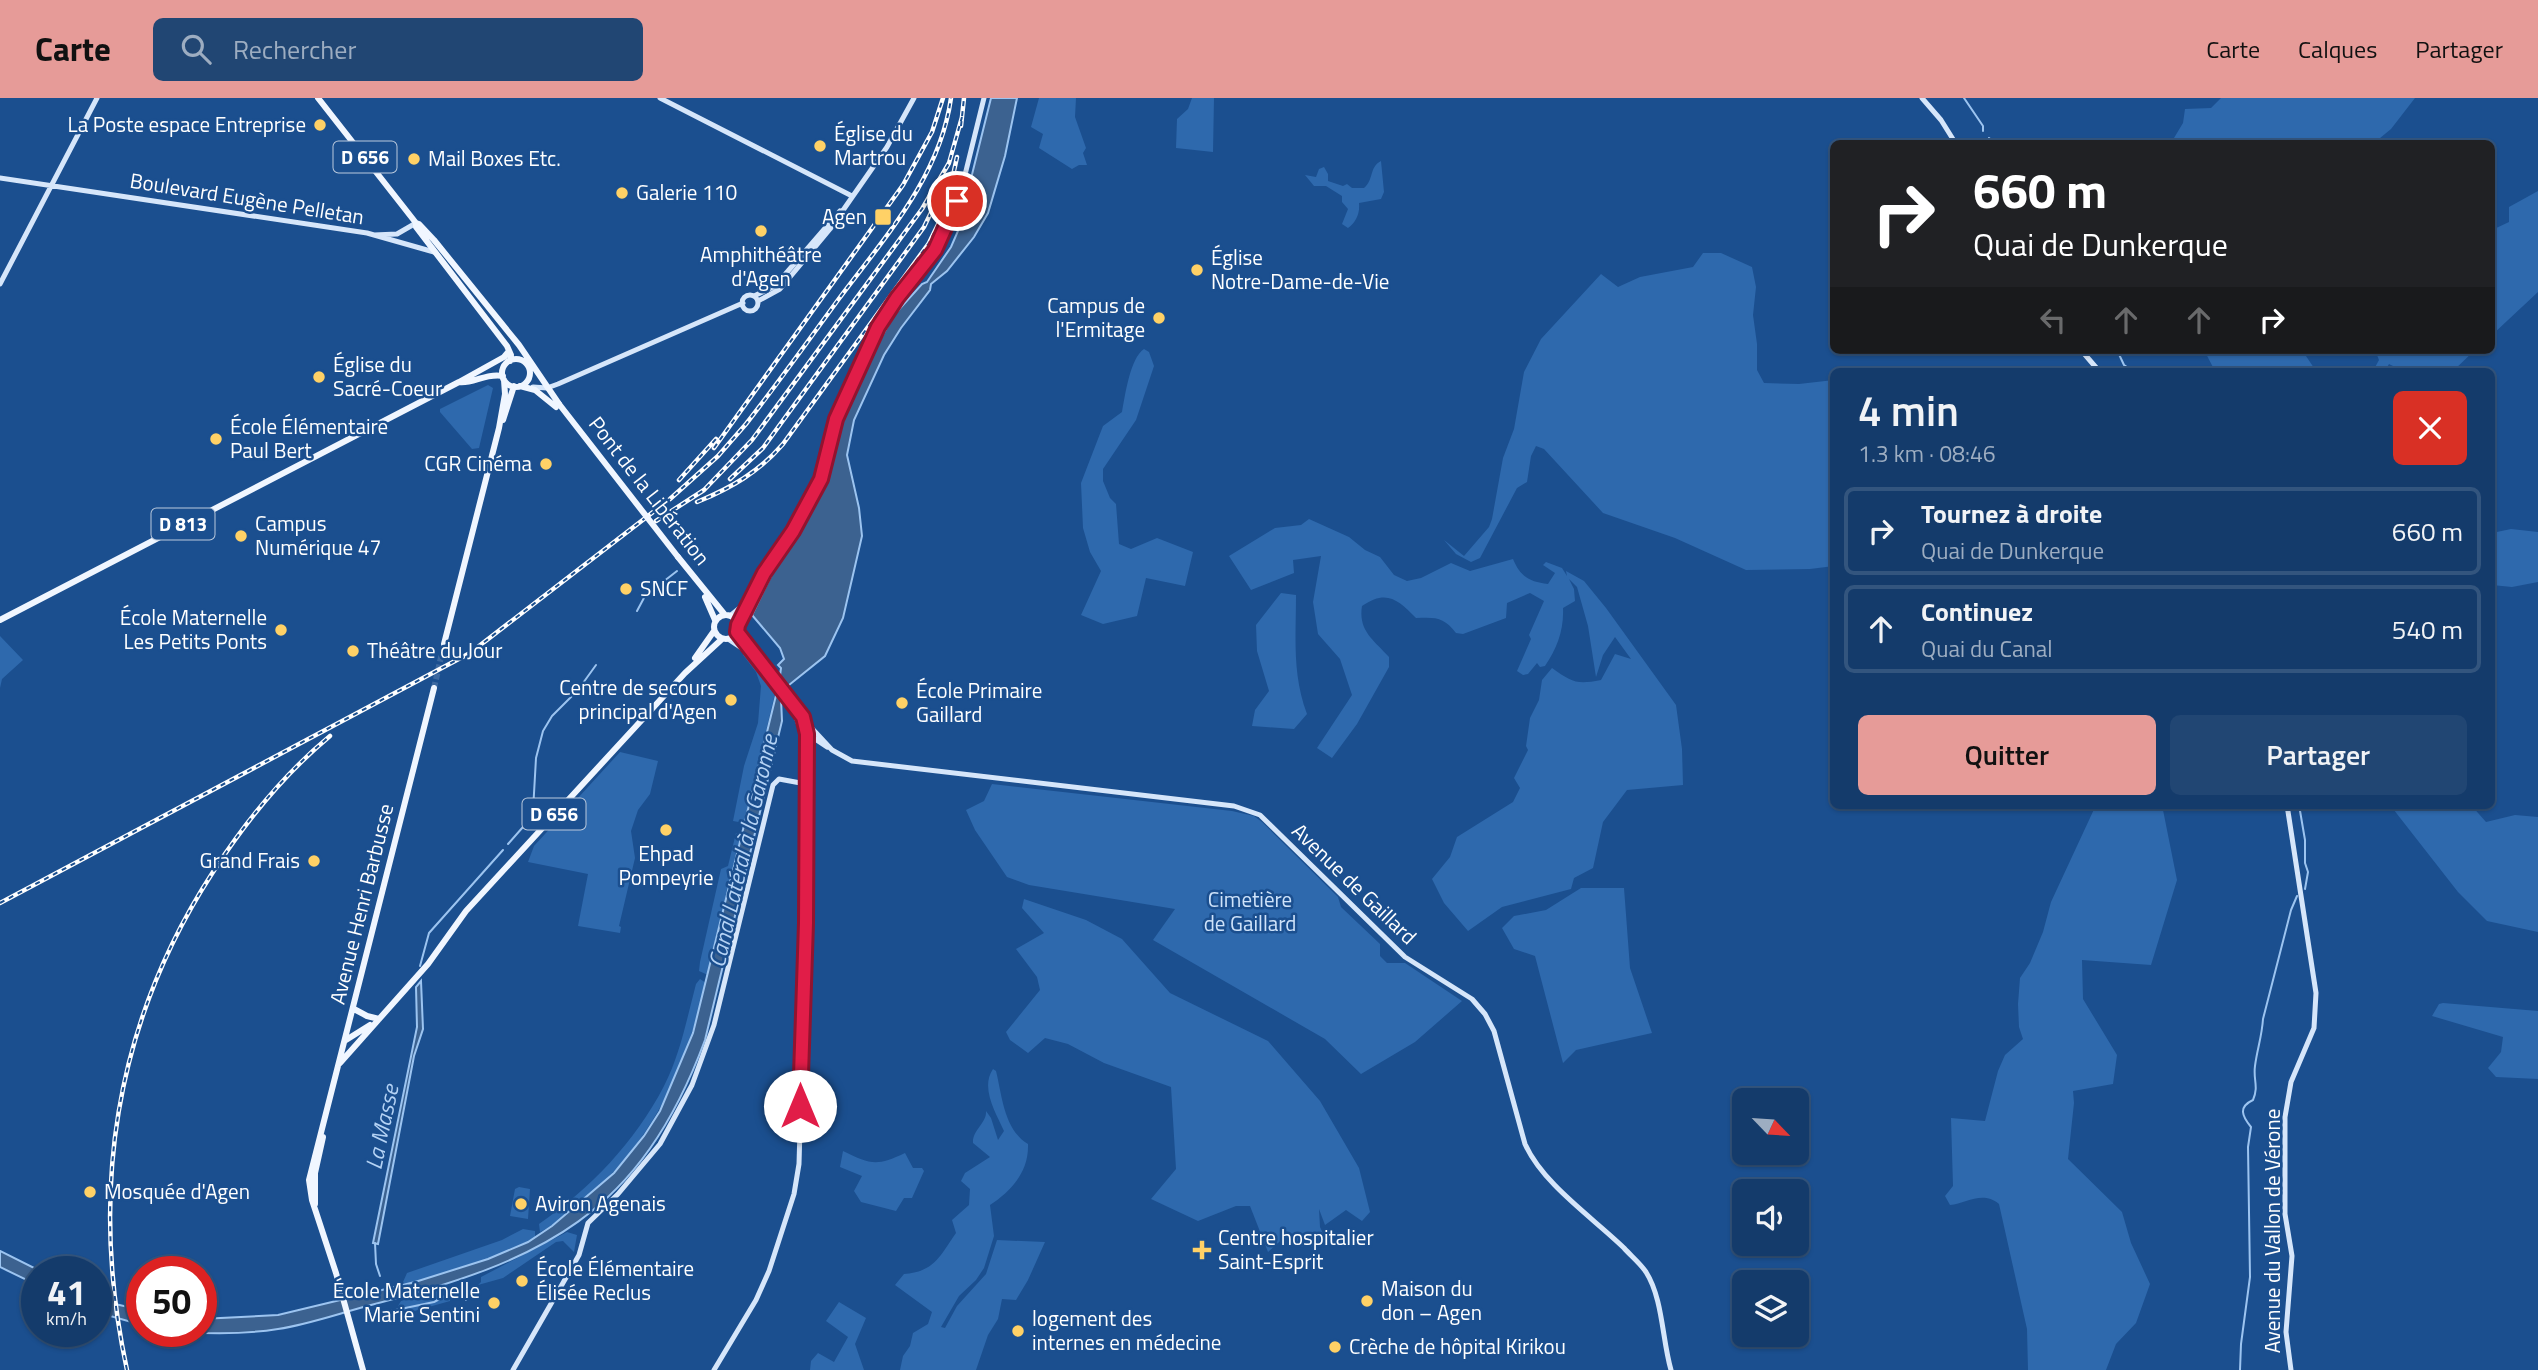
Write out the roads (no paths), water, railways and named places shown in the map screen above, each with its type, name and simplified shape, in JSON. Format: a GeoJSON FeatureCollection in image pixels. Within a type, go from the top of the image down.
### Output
{"type":"FeatureCollection","features":[{"type":"Feature","properties":{"kind":"main road","name":"D 656"},"geometry":{"type":"LineString","coordinates":[[318,98],[427,237],[519,345],[545,391]]}},
{"type":"Feature","properties":{"kind":"main road","name":"D 656"},"geometry":{"type":"LineString","coordinates":[[427,237],[434,253],[509,351]]}},
{"type":"Feature","properties":{"kind":"main road"},"geometry":{"type":"LineString","coordinates":[[509,351],[510,361]]}},
{"type":"Feature","properties":{"kind":"main road","name":"D 813"},"geometry":{"type":"LineString","coordinates":[[0,620],[459,382],[504,357],[509,351]]}},
{"type":"Feature","properties":{"kind":"main road"},"geometry":{"type":"LineString","coordinates":[[444,644],[499,428],[505,394],[503,368],[510,361],[522,360],[527,365],[529,377],[520,386],[499,428]]}},
{"type":"Feature","properties":{"kind":"main road","name":"D 656"},"geometry":{"type":"LineString","coordinates":[[527,365],[534,370]]}},
{"type":"Feature","properties":{"kind":"main road","name":"D 813"},"geometry":{"type":"LineString","coordinates":[[459,382],[466,383],[488,375],[503,378]]}},
{"type":"Feature","properties":{"kind":"main road"},"geometry":{"type":"LineString","coordinates":[[503,378],[520,386]]}},
{"type":"Feature","properties":{"kind":"main road","name":"D 656"},"geometry":{"type":"LineString","coordinates":[[520,386],[545,391]]}},
{"type":"Feature","properties":{"kind":"main road","name":"Pont de la Libération"},"geometry":{"type":"LineString","coordinates":[[545,391],[677,558],[707,599],[715,620]]}},
{"type":"Feature","properties":{"kind":"main road","name":"Pont de la Libération"},"geometry":{"type":"LineString","coordinates":[[677,558],[728,615],[737,629]]}},
{"type":"Feature","properties":{"kind":"main road"},"geometry":{"type":"LineString","coordinates":[[728,615],[715,620],[714,631],[725,639],[737,629]]}},
{"type":"Feature","properties":{"kind":"main road","name":"D 656"},"geometry":{"type":"LineString","coordinates":[[687,671],[714,631]]}},
{"type":"Feature","properties":{"kind":"main road","name":"D 656"},"geometry":{"type":"LineString","coordinates":[[339,1064],[428,964],[466,911],[687,671],[725,639]]}},
{"type":"Feature","properties":{"kind":"main road","name":"Avenue Henri Barbusse"},"geometry":{"type":"LineString","coordinates":[[363,1370],[309,1180],[434,688]]}},
{"type":"Feature","properties":{"kind":"main road"},"geometry":{"type":"LineString","coordinates":[[354,1009],[378,1019]]}},
{"type":"Feature","properties":{"kind":"main road","name":"D 656"},"geometry":{"type":"LineString","coordinates":[[345,1042],[378,1019]]}},
{"type":"Feature","properties":{"kind":"main road"},"geometry":{"type":"LineString","coordinates":[[345,1042],[357,1043]]}},
{"type":"Feature","properties":{"kind":"main road","name":"Avenue Henri Barbusse"},"geometry":{"type":"LineString","coordinates":[[315,1204],[316,1173],[323,1128]]}},
{"type":"Feature","properties":{"kind":"main road"},"geometry":{"type":"LineString","coordinates":[[313,1163],[316,1173]]}},
{"type":"Feature","properties":{"kind":"street"},"geometry":{"type":"LineString","coordinates":[[0,284],[97,98]]}},
{"type":"Feature","properties":{"kind":"street"},"geometry":{"type":"LineString","coordinates":[[660,98],[849,195]]}},
{"type":"Feature","properties":{"kind":"street"},"geometry":{"type":"LineString","coordinates":[[545,391],[742,305],[746,296],[756,299],[780,289],[836,220],[849,195],[887,147],[914,98]]}},
{"type":"Feature","properties":{"kind":"street"},"geometry":{"type":"LineString","coordinates":[[728,615],[742,606],[776,555],[814,485],[845,397],[878,327],[935,250],[957,201],[984,98]]}},
{"type":"Feature","properties":{"kind":"street"},"geometry":{"type":"LineString","coordinates":[[1922,98],[1953,140]]}},
{"type":"Feature","properties":{"kind":"street","name":"Boulevard Eugène Pelletan"},"geometry":{"type":"LineString","coordinates":[[0,178],[374,234],[434,253]]}},
{"type":"Feature","properties":{"kind":"street"},"geometry":{"type":"LineString","coordinates":[[756,299],[775,286],[841,210]]}},
{"type":"Feature","properties":{"kind":"street"},"geometry":{"type":"LineString","coordinates":[[374,234],[397,234],[416,223]]}},
{"type":"Feature","properties":{"kind":"street"},"geometry":{"type":"LineString","coordinates":[[417,247],[427,237]]}},
{"type":"Feature","properties":{"kind":"street"},"geometry":{"type":"LineString","coordinates":[[742,305],[753,310],[757,307],[756,299]]}},
{"type":"Feature","properties":{"kind":"street"},"geometry":{"type":"LineString","coordinates":[[2084,354],[2096,368]]}},
{"type":"Feature","properties":{"kind":"street"},"geometry":{"type":"LineString","coordinates":[[737,629],[764,573]]}},
{"type":"Feature","properties":{"kind":"street","name":"Avenue de Gaillard"},"geometry":{"type":"LineString","coordinates":[[737,629],[752,654],[805,721],[832,750],[852,761],[1222,804],[1244,807],[1260,815],[1405,957],[1467,995],[1485,1014],[1493,1031],[1525,1144],[1533,1161],[1545,1176],[1614,1239],[1647,1274],[1655,1293],[1671,1370]]}},
{"type":"Feature","properties":{"kind":"street"},"geometry":{"type":"LineString","coordinates":[[725,639],[752,654]]}},
{"type":"Feature","properties":{"kind":"street"},"geometry":{"type":"LineString","coordinates":[[791,704],[807,734],[832,750]]}},
{"type":"Feature","properties":{"kind":"street"},"geometry":{"type":"LineString","coordinates":[[797,717],[803,744],[806,784]]}},
{"type":"Feature","properties":{"kind":"street"},"geometry":{"type":"LineString","coordinates":[[714,1370],[756,1300],[769,1271],[794,1194],[800,1133],[806,923],[805,721]]}},
{"type":"Feature","properties":{"kind":"street"},"geometry":{"type":"LineString","coordinates":[[513,1370],[579,1255],[588,1223],[625,1186],[660,1144],[692,1085],[714,1025],[773,785],[779,779],[806,784]]}},
{"type":"Feature","properties":{"kind":"street","name":"Avenue du Vallon de Vérone"},"geometry":{"type":"LineString","coordinates":[[2288,809],[2317,1011],[2312,1035],[2291,1082],[2285,1117],[2285,1214],[2292,1256],[2286,1332],[2291,1370]]}},
{"type":"Feature","properties":{"kind":"water","name":"Canal Latéral à la Garonne"},"geometry":{"type":"Polygon","coordinates":[[[991,98],[1017,98],[1005,156],[988,213],[974,237],[947,271],[931,284],[930,290],[901,328],[884,355],[854,420],[847,455],[859,508],[862,536],[843,618],[825,656],[784,689],[781,699],[782,721],[705,1040],[679,1100],[650,1149],[616,1189],[578,1222],[535,1248],[487,1270],[290,1327],[243,1333],[217,1333],[217,1318],[278,1315],[415,1282],[488,1259],[528,1242],[552,1226],[614,1173],[644,1136],[660,1111],[693,1033],[779,683],[781,668],[778,665],[784,659],[780,648],[752,615],[775,568],[822,489],[843,412],[855,384],[894,315],[922,284],[927,282],[951,247],[958,231],[991,98]]]}},
{"type":"Feature","properties":{"kind":"water"},"geometry":{"type":"Polygon","coordinates":[[[421,981],[423,1029],[414,1056],[378,1244],[373,1243],[417,1027],[416,987],[421,981]]]}},
{"type":"Feature","properties":{"kind":"water"},"geometry":{"type":"Polygon","coordinates":[[[0,1251],[21,1262],[21,1277],[0,1267],[0,1251]]]}},
{"type":"Feature","properties":{"kind":"water"},"geometry":{"type":"Polygon","coordinates":[[[112,1303],[126,1306],[126,1320],[112,1317],[112,1303]]]}},
{"type":"Feature","properties":{"kind":"waterway"},"geometry":{"type":"LineString","coordinates":[[1964,98],[1983,126],[1983,131]]}},
{"type":"Feature","properties":{"kind":"waterway"},"geometry":{"type":"LineString","coordinates":[[2119,354],[2128,368]]}},
{"type":"Feature","properties":{"kind":"waterway","name":"La Masse"},"geometry":{"type":"LineString","coordinates":[[637,611],[645,596],[677,571]]}},
{"type":"Feature","properties":{"kind":"waterway","name":"La Masse"},"geometry":{"type":"LineString","coordinates":[[508,844],[530,819],[533,811],[536,758],[543,731],[552,716],[578,690],[596,665]]}},
{"type":"Feature","properties":{"kind":"waterway"},"geometry":{"type":"LineString","coordinates":[[2300,809],[2308,872],[2305,889]]}},
{"type":"Feature","properties":{"kind":"waterway","name":"La Masse"},"geometry":{"type":"LineString","coordinates":[[420,966],[429,933],[503,850]]}},
{"type":"Feature","properties":{"kind":"waterway"},"geometry":{"type":"LineString","coordinates":[[2240,1370],[2250,1277],[2248,1147],[2251,1127],[2245,1119],[2243,1109],[2255,1095],[2255,1066],[2263,1019],[2297,896]]}},
{"type":"Feature","properties":{"kind":"waterway","name":"La Masse"},"geometry":{"type":"LineString","coordinates":[[375,1243],[376,1264],[380,1276]]}},
{"type":"Feature","properties":{"kind":"waterway"},"geometry":{"type":"LineString","coordinates":[[391,1311],[434,1302],[456,1290],[462,1292],[466,1300]]}},
{"type":"Feature","properties":{"kind":"tunnel"},"geometry":{"type":"LineString","coordinates":[[434,688],[444,644]]}},
{"type":"Feature","properties":{"kind":"railway"},"geometry":{"type":"LineString","coordinates":[[714,448],[903,185],[932,132],[943,98]]}},
{"type":"Feature","properties":{"kind":"railway"},"geometry":{"type":"LineString","coordinates":[[0,903],[470,653],[670,499],[718,456],[746,424],[892,229],[923,180],[935,154],[945,127],[951,98]]}},
{"type":"Feature","properties":{"kind":"railway"},"geometry":{"type":"LineString","coordinates":[[961,126],[964,98]]}},
{"type":"Feature","properties":{"kind":"railway"},"geometry":{"type":"LineString","coordinates":[[656,521],[704,490],[752,440],[922,209],[949,163],[962,117]]}},
{"type":"Feature","properties":{"kind":"railway"},"geometry":{"type":"LineString","coordinates":[[697,502],[744,478],[783,444],[929,243],[946,208],[957,157]]}},
{"type":"Feature","properties":{"kind":"railway"},"geometry":{"type":"LineString","coordinates":[[730,479],[763,448],[924,227],[939,196]]}},
{"type":"Feature","properties":{"kind":"railway"},"geometry":{"type":"LineString","coordinates":[[679,480],[716,439]]}},
{"type":"Feature","properties":{"kind":"railway"},"geometry":{"type":"LineString","coordinates":[[127,1370],[116,1304],[110,1239],[111,1175],[119,1112],[132,1050],[152,989],[179,930],[213,872],[266,800],[330,736]]}},
{"type":"Feature","properties":{"kind":"place","name":"La Poste espace Entreprise"},"geometry":{"type":"Point","coordinates":[320,125]}},
{"type":"Feature","properties":{"kind":"place","name":"Église du Martrou"},"geometry":{"type":"Point","coordinates":[820,146]}},
{"type":"Feature","properties":{"kind":"place","name":"Mail Boxes Etc."},"geometry":{"type":"Point","coordinates":[414,159]}},
{"type":"Feature","properties":{"kind":"place","name":"Galerie 110"},"geometry":{"type":"Point","coordinates":[622,193]}},
{"type":"Feature","properties":{"kind":"place","name":"Agen"},"geometry":{"type":"Point","coordinates":[883,217]}},
{"type":"Feature","properties":{"kind":"place","name":"Amphithéâtre d'Agen"},"geometry":{"type":"Point","coordinates":[761,231]}},
{"type":"Feature","properties":{"kind":"place","name":"Église Notre-Dame-de-Vie"},"geometry":{"type":"Point","coordinates":[1197,270]}},
{"type":"Feature","properties":{"kind":"place","name":"Campus de l'Ermitage"},"geometry":{"type":"Point","coordinates":[1159,318]}},
{"type":"Feature","properties":{"kind":"place","name":"Église du Sacré-Coeur"},"geometry":{"type":"Point","coordinates":[319,377]}},
{"type":"Feature","properties":{"kind":"place","name":"École Élémentaire Paul Bert"},"geometry":{"type":"Point","coordinates":[216,439]}},
{"type":"Feature","properties":{"kind":"place","name":"CGR Cinéma"},"geometry":{"type":"Point","coordinates":[546,464]}},
{"type":"Feature","properties":{"kind":"place","name":"Campus Numérique 47"},"geometry":{"type":"Point","coordinates":[241,536]}},
{"type":"Feature","properties":{"kind":"place","name":"SNCF"},"geometry":{"type":"Point","coordinates":[626,589]}},
{"type":"Feature","properties":{"kind":"place","name":"École Maternelle Les Petits Ponts"},"geometry":{"type":"Point","coordinates":[281,630]}},
{"type":"Feature","properties":{"kind":"place","name":"Théâtre du Jour"},"geometry":{"type":"Point","coordinates":[353,651]}},
{"type":"Feature","properties":{"kind":"place","name":"Centre de secours principal d'Agen"},"geometry":{"type":"Point","coordinates":[731,700]}},
{"type":"Feature","properties":{"kind":"place","name":"École Primaire Gaillard"},"geometry":{"type":"Point","coordinates":[902,703]}},
{"type":"Feature","properties":{"kind":"place","name":"Ehpad Pompeyrie"},"geometry":{"type":"Point","coordinates":[666,830]}},
{"type":"Feature","properties":{"kind":"place","name":"Grand Frais"},"geometry":{"type":"Point","coordinates":[314,861]}},
{"type":"Feature","properties":{"kind":"place","name":"Mosquée d'Agen"},"geometry":{"type":"Point","coordinates":[90,1192]}},
{"type":"Feature","properties":{"kind":"place","name":"Aviron Agenais"},"geometry":{"type":"Point","coordinates":[521,1204]}},
{"type":"Feature","properties":{"kind":"place","name":"Centre hospitalier Saint-Esprit"},"geometry":{"type":"Point","coordinates":[1202,1250]}},
{"type":"Feature","properties":{"kind":"place","name":"École Élémentaire Élisée Reclus"},"geometry":{"type":"Point","coordinates":[522,1281]}},
{"type":"Feature","properties":{"kind":"place","name":"Maison du don – Agen"},"geometry":{"type":"Point","coordinates":[1367,1301]}},
{"type":"Feature","properties":{"kind":"place","name":"École Maternelle Marie Sentini"},"geometry":{"type":"Point","coordinates":[494,1303]}},
{"type":"Feature","properties":{"kind":"place","name":"logement des internes en médecine"},"geometry":{"type":"Point","coordinates":[1018,1331]}},
{"type":"Feature","properties":{"kind":"place","name":"Crèche de hôpital Kirikou"},"geometry":{"type":"Point","coordinates":[1335,1347]}},
{"type":"Feature","properties":{"kind":"park label","name":"Cimetière de Gaillard"},"geometry":{"type":"Point","coordinates":[1250,912]}}]}
